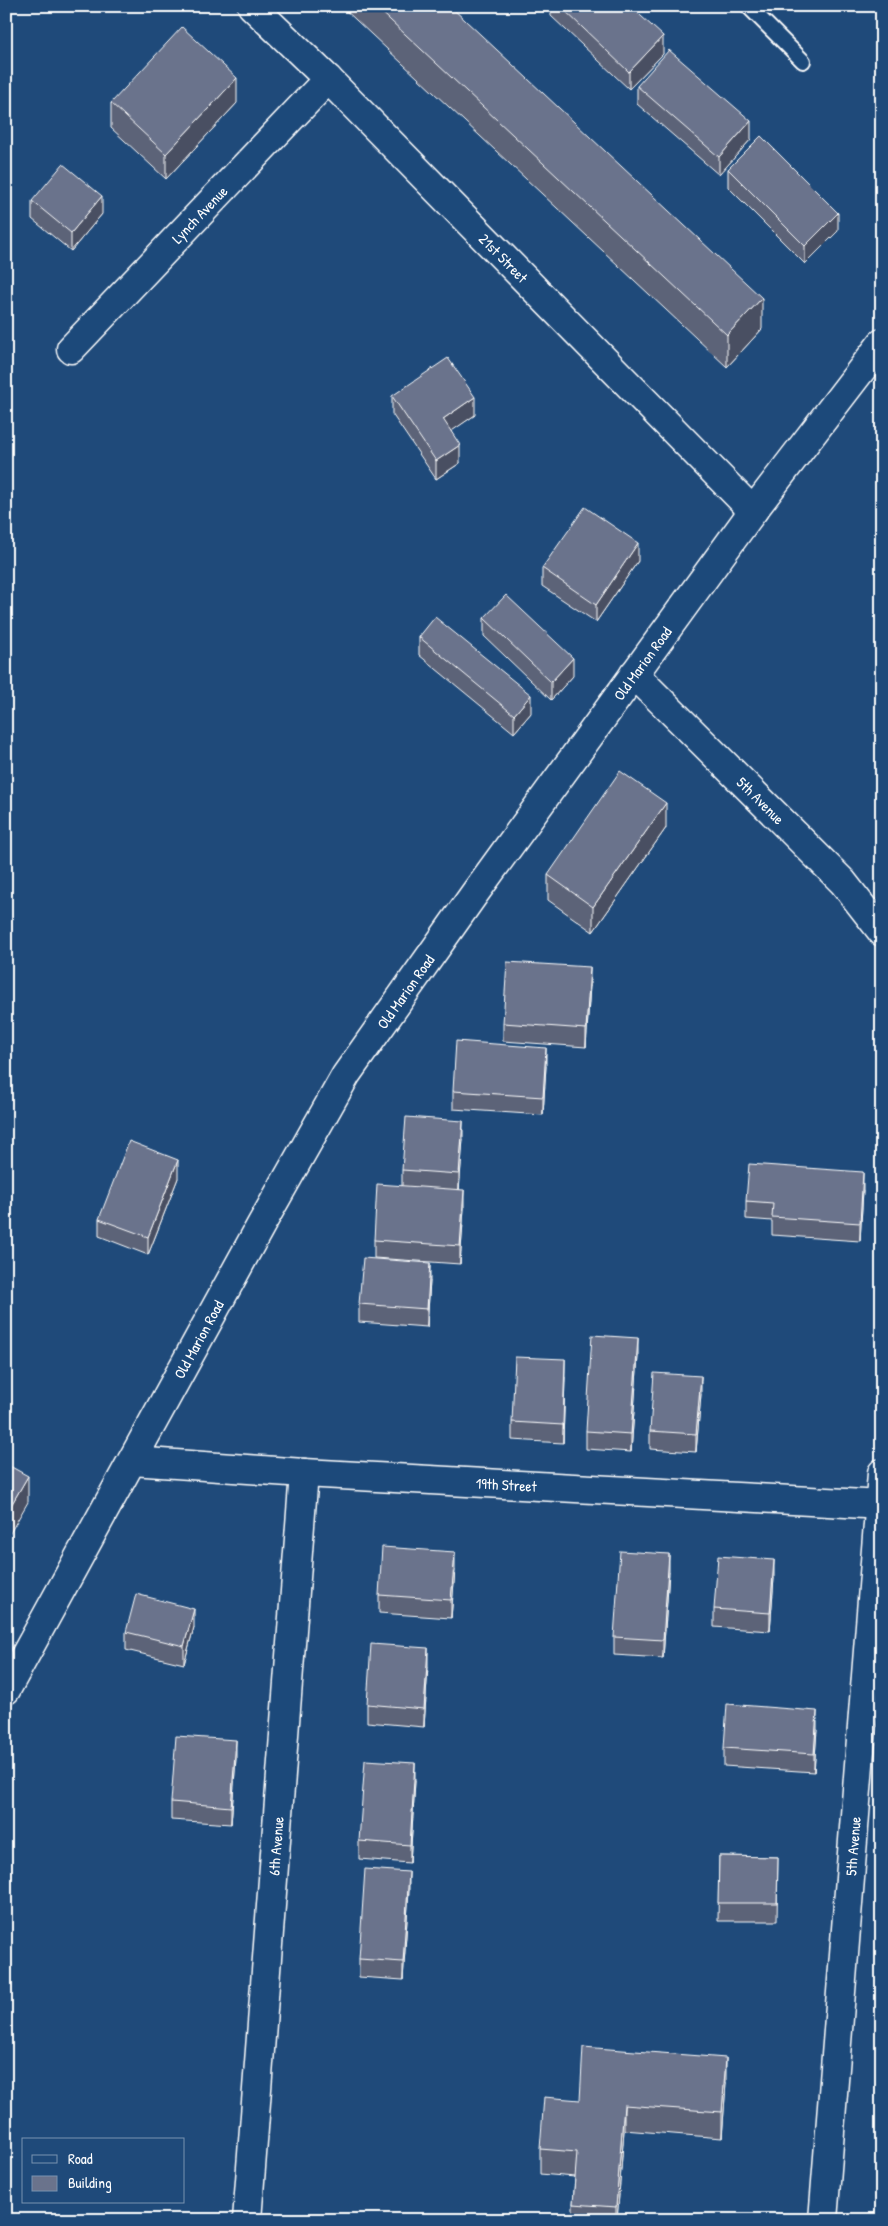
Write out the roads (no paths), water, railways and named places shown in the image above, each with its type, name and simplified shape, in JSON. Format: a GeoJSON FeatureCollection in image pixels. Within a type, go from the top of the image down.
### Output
{"type":"FeatureCollection","features":[{"type":"Feature","properties":{"kind":"street","name":"21st Street"},"geometry":{"type":"LineString","coordinates":[[252,6],[328,79],[752,512]]}},
{"type":"Feature","properties":{"kind":"street","name":"Lynch Avenue"},"geometry":{"type":"LineString","coordinates":[[72,349],[328,79]]}},
{"type":"Feature","properties":{"kind":"street","name":"Old Marion Road"},"geometry":{"type":"LineString","coordinates":[[6,1690],[261,1225],[346,1075],[752,512],[882,343]]}},
{"type":"Feature","properties":{"kind":"street","name":"5th Avenue"},"geometry":{"type":"LineString","coordinates":[[634,674],[843,882],[882,932]]}},
{"type":"Feature","properties":{"kind":"street","name":"19th Street"},"geometry":{"type":"LineString","coordinates":[[132,1462],[304,1474],[881,1505]]}},
{"type":"Feature","properties":{"kind":"street","name":"5th Avenue"},"geometry":{"type":"LineString","coordinates":[[823,2220],[881,1505],[882,1472]]}},
{"type":"Feature","properties":{"kind":"street","name":"6th Avenue"},"geometry":{"type":"LineString","coordinates":[[246,2220],[304,1474]]}},
{"type":"Feature","properties":{"kind":"lane"},"geometry":{"type":"LineString","coordinates":[[748,6],[804,61]]}}]}
